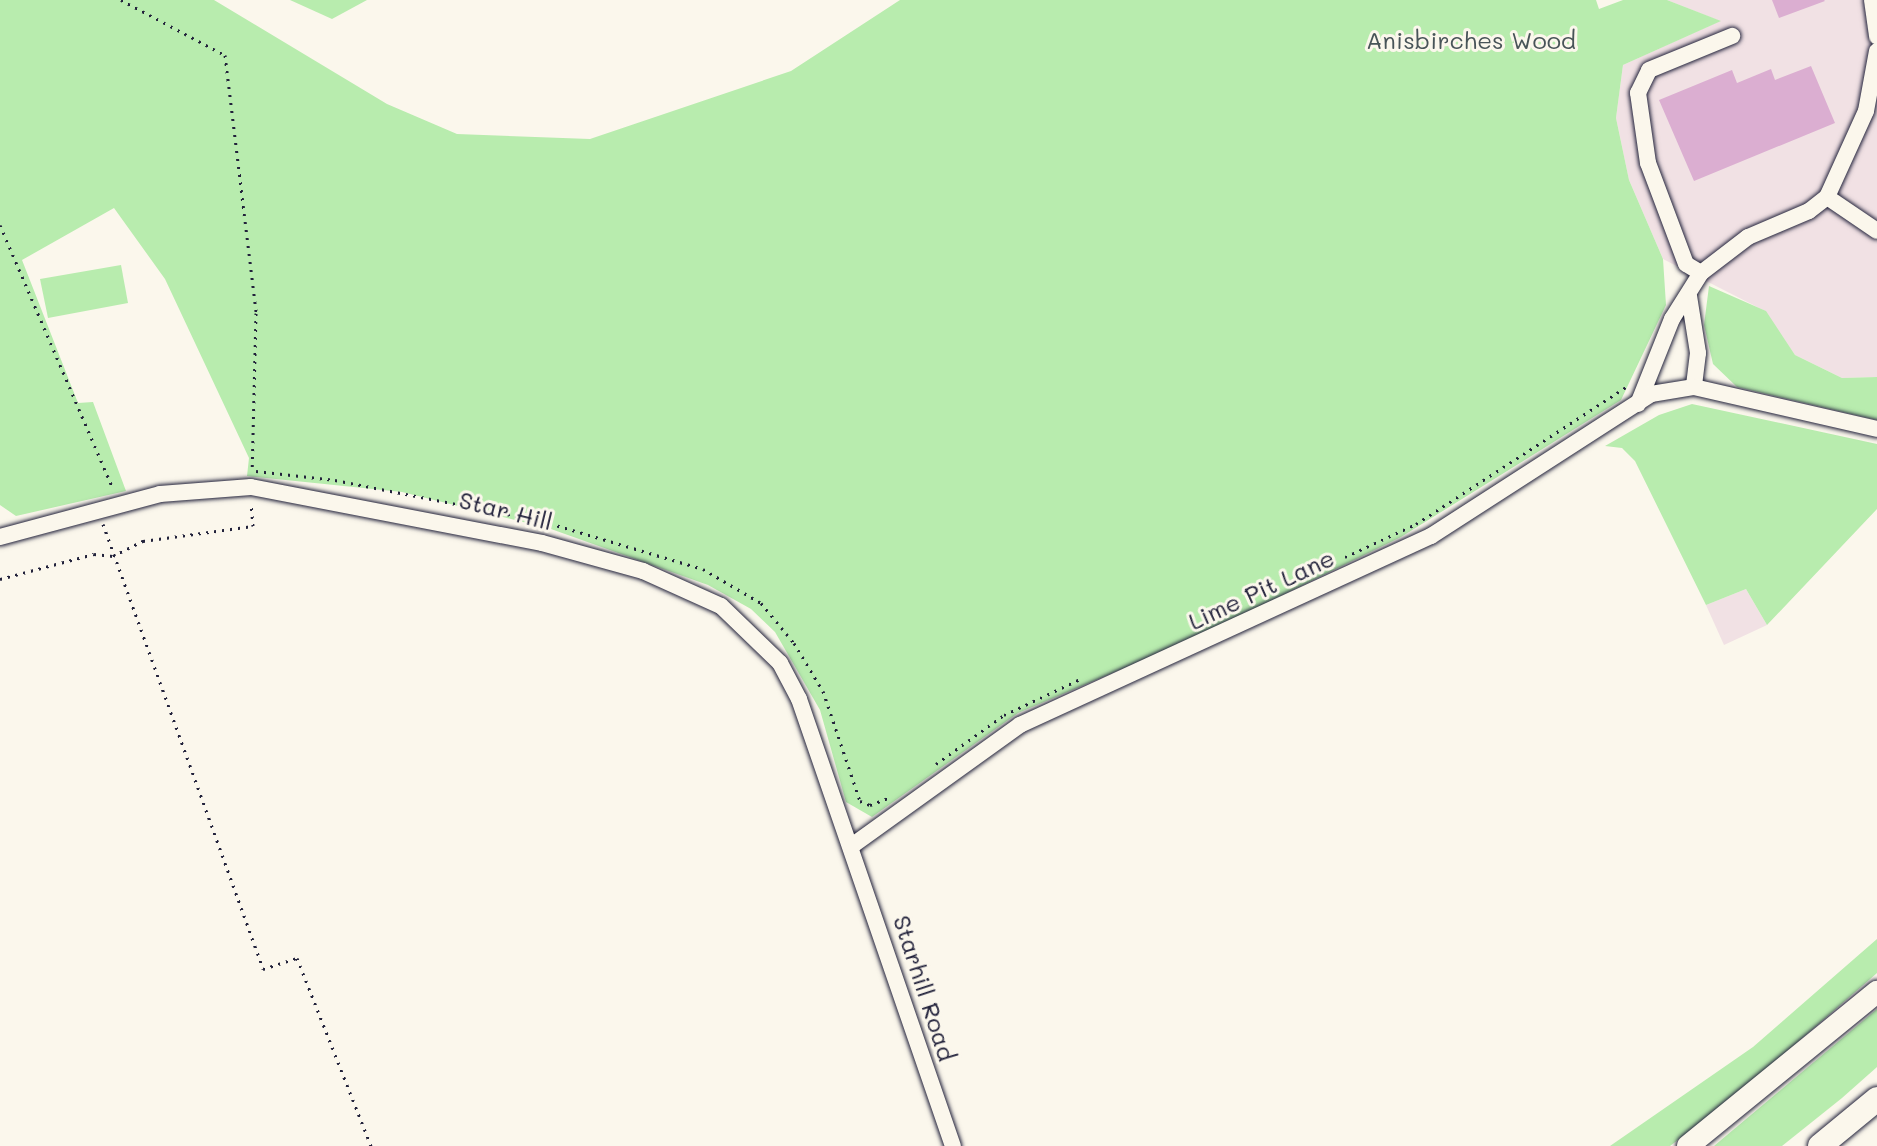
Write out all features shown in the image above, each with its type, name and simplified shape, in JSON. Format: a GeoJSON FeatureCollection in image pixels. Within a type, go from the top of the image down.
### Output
{"type":"FeatureCollection","features":[{"type":"Feature","properties":{"kind":"highway"},"geometry":{"type":"LineString","coordinates":[[1820,1146],[1877,1099]]}},
{"type":"Feature","properties":{"kind":"main road"},"geometry":{"type":"LineString","coordinates":[[1688,1146],[1877,992]]}},
{"type":"Feature","properties":{"kind":"street"},"geometry":{"type":"LineString","coordinates":[[1872,0],[1877,37]]}},
{"type":"Feature","properties":{"kind":"street"},"geometry":{"type":"LineString","coordinates":[[1701,273],[1686,264],[1648,163],[1638,93],[1649,70],[1732,36]]}},
{"type":"Feature","properties":{"kind":"street"},"geometry":{"type":"LineString","coordinates":[[1638,404],[1672,319],[1701,273],[1748,237],[1827,197],[1866,111],[1877,51]]}},
{"type":"Feature","properties":{"kind":"street"},"geometry":{"type":"LineString","coordinates":[[1827,197],[1877,231]]}},
{"type":"Feature","properties":{"kind":"street"},"geometry":{"type":"LineString","coordinates":[[1689,296],[1698,353],[1694,387],[1877,429]]}},
{"type":"Feature","properties":{"kind":"street","name":"Lime Pit Lane"},"geometry":{"type":"LineString","coordinates":[[853,845],[1059,703],[1152,667],[1431,536],[1638,404],[1665,389],[1694,387]]}},
{"type":"Feature","properties":{"kind":"street","name":"Star Hill"},"geometry":{"type":"LineString","coordinates":[[2,532],[194,488],[251,479],[542,543],[643,571],[721,606],[780,663],[799,699],[853,845]]}},
{"type":"Feature","properties":{"kind":"street","name":"Starhill Road"},"geometry":{"type":"LineString","coordinates":[[853,845],[953,1146]]}},
{"type":"Feature","properties":{"kind":"path"},"geometry":{"type":"LineString","coordinates":[[0,579],[94,554],[113,556],[143,541],[253,526],[251,479],[256,313],[225,55],[121,0]]}},
{"type":"Feature","properties":{"kind":"path"},"geometry":{"type":"LineString","coordinates":[[0,225],[120,504]]}},
{"type":"Feature","properties":{"kind":"path"},"geometry":{"type":"LineString","coordinates":[[1331,563],[1416,524],[1628,386],[1638,404]]}},
{"type":"Feature","properties":{"kind":"path"},"geometry":{"type":"LineString","coordinates":[[251,479],[335,480],[542,521],[703,569],[761,603],[794,643],[823,691],[860,801],[880,803],[904,788]]}},
{"type":"Feature","properties":{"kind":"path"},"geometry":{"type":"LineString","coordinates":[[99,509],[113,556],[263,969],[297,958],[371,1146]]}},
{"type":"Feature","properties":{"kind":"path"},"geometry":{"type":"LineString","coordinates":[[929,769],[1004,715],[1052,688],[1091,675]]}},
{"type":"Feature","properties":{"kind":"shaded area"},"geometry":{"type":"Polygon","coordinates":[[[1667,0],[1877,0],[1877,377],[1842,378],[1795,355],[1765,311],[1663,259],[1629,180],[1616,118],[1623,65],[1720,21],[1667,0]]]}},
{"type":"Feature","properties":{"kind":"shaded area"},"geometry":{"type":"Polygon","coordinates":[[[1746,589],[1767,625],[1724,645],[1706,605],[1746,589]]]}},
{"type":"Feature","properties":{"kind":"green space","name":"Anisbirches Wood"},"geometry":{"type":"Polygon","coordinates":[[[0,0],[214,0],[387,104],[457,134],[590,139],[791,71],[900,0],[1596,0],[1599,9],[1623,0],[1667,0],[1721,21],[1623,65],[1616,118],[1629,180],[1663,259],[1666,305],[1621,400],[1401,537],[1195,638],[1018,713],[872,817],[846,802],[820,710],[775,632],[751,609],[708,585],[551,529],[402,492],[247,476],[249,458],[165,279],[114,208],[22,260],[78,403],[93,402],[126,491],[16,516],[0,505],[0,0]]]}},
{"type":"Feature","properties":{"kind":"green space"},"geometry":{"type":"Polygon","coordinates":[[[290,0],[367,0],[332,19],[290,0]]]}},
{"type":"Feature","properties":{"kind":"green space"},"geometry":{"type":"Polygon","coordinates":[[[121,265],[128,303],[48,318],[40,279],[121,265]]]}},
{"type":"Feature","properties":{"kind":"green space"},"geometry":{"type":"Polygon","coordinates":[[[1709,286],[1766,311],[1795,355],[1842,378],[1877,377],[1877,420],[1737,387],[1713,364],[1704,325],[1709,286]]]}},
{"type":"Feature","properties":{"kind":"green space"},"geometry":{"type":"Polygon","coordinates":[[[1692,404],[1877,444],[1877,509],[1767,625],[1746,589],[1706,605],[1635,461],[1622,448],[1605,446],[1659,415],[1692,404]]]}},
{"type":"Feature","properties":{"kind":"green space"},"geometry":{"type":"Polygon","coordinates":[[[1877,939],[1877,973],[1737,1095],[1670,1146],[1610,1146],[1753,1047],[1877,939]]]}},
{"type":"Feature","properties":{"kind":"green space"},"geometry":{"type":"Polygon","coordinates":[[[1877,1009],[1877,1067],[1842,1098],[1782,1146],[1714,1146],[1877,1009]]]}},
{"type":"Feature","properties":{"kind":"building"},"geometry":{"type":"Polygon","coordinates":[[[1772,0],[1824,0],[1825,1],[1779,18],[1772,0]]]}},
{"type":"Feature","properties":{"kind":"building"},"geometry":{"type":"Polygon","coordinates":[[[1811,66],[1835,123],[1694,181],[1659,100],[1732,70],[1737,83],[1771,69],[1775,80],[1811,66]]]}}]}
